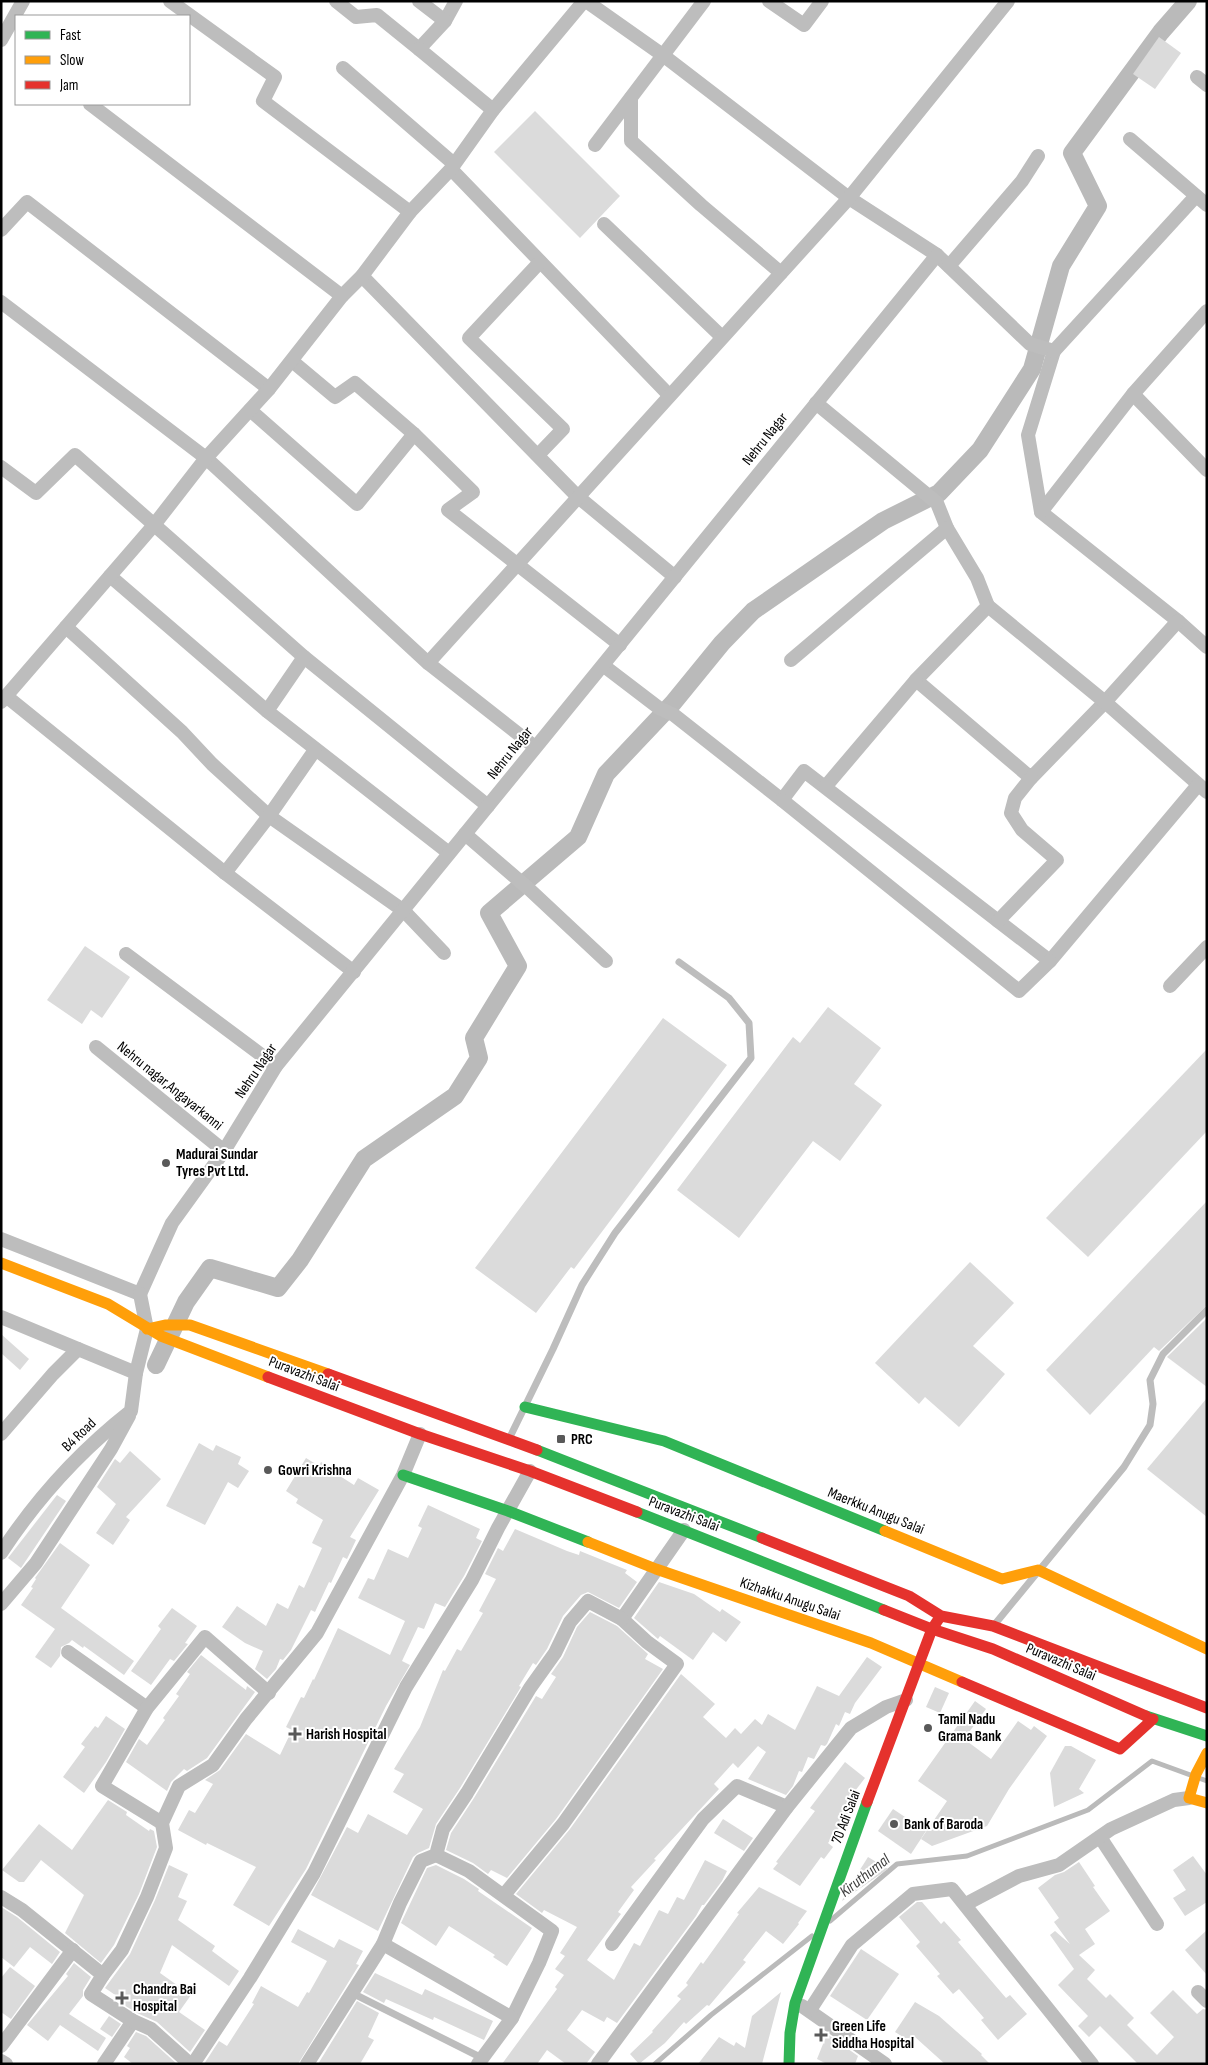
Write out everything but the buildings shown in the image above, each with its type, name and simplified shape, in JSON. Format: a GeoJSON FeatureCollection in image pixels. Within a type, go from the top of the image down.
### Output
{"type":"FeatureCollection","features":[{"type":"Feature","properties":{"kind":"main road"},"geometry":{"type":"LineString","coordinates":[[1,1262],[108,1304],[147,1329]]}},
{"type":"Feature","properties":{"kind":"main road","name":"Puravazhi Salai"},"geometry":{"type":"LineString","coordinates":[[147,1329],[163,1330],[190,1325],[509,1439],[909,1596],[941,1616],[994,1626],[1207,1708]]}},
{"type":"Feature","properties":{"kind":"main road","name":"Puravazhi Salai"},"geometry":{"type":"LineString","coordinates":[[163,1330],[178,1342],[420,1434],[530,1471],[932,1629],[993,1649],[1154,1719],[1207,1736]]}},
{"type":"Feature","properties":{"kind":"main road","name":"Maerkku Anugu Salai"},"geometry":{"type":"LineString","coordinates":[[525,1407],[664,1441],[1002,1579],[1038,1570]]}},
{"type":"Feature","properties":{"kind":"main road","name":"Kizhakku Anugu Salai"},"geometry":{"type":"LineString","coordinates":[[403,1475],[508,1511],[656,1569],[871,1643],[1120,1749],[1154,1719]]}},
{"type":"Feature","properties":{"kind":"main road"},"geometry":{"type":"LineString","coordinates":[[1038,1570],[1207,1649]]}},
{"type":"Feature","properties":{"kind":"main road","name":"70 Adi Salai"},"geometry":{"type":"LineString","coordinates":[[789,2064],[790,2033],[795,2003],[828,1908],[932,1629],[941,1616]]}},
{"type":"Feature","properties":{"kind":"main road"},"geometry":{"type":"LineString","coordinates":[[1204,1757],[1193,1781],[1189,1798],[1207,1803]]}},
{"type":"Feature","properties":{"kind":"main road","name":"70 Adi Salai"},"geometry":{"type":"LineString","coordinates":[[778,2064],[790,2033]]}},
{"type":"Feature","properties":{"kind":"street"},"geometry":{"type":"LineString","coordinates":[[16,15],[24,1]]}},
{"type":"Feature","properties":{"kind":"street"},"geometry":{"type":"LineString","coordinates":[[170,1],[189,15]]}},
{"type":"Feature","properties":{"kind":"street"},"geometry":{"type":"LineString","coordinates":[[336,1],[356,17],[377,15],[493,110]]}},
{"type":"Feature","properties":{"kind":"street"},"geometry":{"type":"LineString","coordinates":[[419,1],[445,21]]}},
{"type":"Feature","properties":{"kind":"street"},"geometry":{"type":"LineString","coordinates":[[419,49],[445,21],[456,1]]}},
{"type":"Feature","properties":{"kind":"street"},"geometry":{"type":"LineString","coordinates":[[354,972],[3,699],[154,525],[206,458],[269,389],[342,296],[362,276],[410,212],[452,166],[493,110],[585,1],[664,56],[849,198],[937,255],[1030,344],[1050,349]]}},
{"type":"Feature","properties":{"kind":"street"},"geometry":{"type":"LineString","coordinates":[[595,145],[704,1]]}},
{"type":"Feature","properties":{"kind":"street"},"geometry":{"type":"LineString","coordinates":[[769,1],[804,25],[822,1]]}},
{"type":"Feature","properties":{"kind":"street"},"geometry":{"type":"LineString","coordinates":[[428,663],[849,198],[1008,1]]}},
{"type":"Feature","properties":{"kind":"street"},"geometry":{"type":"LineString","coordinates":[[190,15],[275,77],[263,101],[410,212]]}},
{"type":"Feature","properties":{"kind":"street"},"geometry":{"type":"LineString","coordinates":[[15,16],[3,36],[15,42]]}},
{"type":"Feature","properties":{"kind":"street"},"geometry":{"type":"LineString","coordinates":[[343,68],[452,166],[540,262],[669,395]]}},
{"type":"Feature","properties":{"kind":"street"},"geometry":{"type":"LineString","coordinates":[[631,98],[631,141],[701,206],[780,273]]}},
{"type":"Feature","properties":{"kind":"street"},"geometry":{"type":"LineString","coordinates":[[91,105],[342,296]]}},
{"type":"Feature","properties":{"kind":"street"},"geometry":{"type":"LineString","coordinates":[[1130,139],[1201,201],[1050,349],[1028,435],[1041,512],[1178,621],[1207,647]]}},
{"type":"Feature","properties":{"kind":"street"},"geometry":{"type":"LineString","coordinates":[[949,266],[1022,181],[1038,156]]}},
{"type":"Feature","properties":{"kind":"street"},"geometry":{"type":"LineString","coordinates":[[1,230],[27,202],[269,389]]}},
{"type":"Feature","properties":{"kind":"street"},"geometry":{"type":"LineString","coordinates":[[604,224],[722,337]]}},
{"type":"Feature","properties":{"kind":"street","name":"Nehru Nagar"},"geometry":{"type":"LineString","coordinates":[[140,1294],[172,1222],[224,1151],[276,1066],[404,911],[535,747],[604,666],[937,255]]}},
{"type":"Feature","properties":{"kind":"street"},"geometry":{"type":"LineString","coordinates":[[538,455],[563,429],[469,338],[540,262]]}},
{"type":"Feature","properties":{"kind":"street"},"geometry":{"type":"LineString","coordinates":[[362,276],[578,496],[675,577]]}},
{"type":"Feature","properties":{"kind":"street"},"geometry":{"type":"LineString","coordinates":[[1,302],[206,458],[428,663],[535,747]]}},
{"type":"Feature","properties":{"kind":"street"},"geometry":{"type":"LineString","coordinates":[[1041,512],[1133,394],[1207,311]]}},
{"type":"Feature","properties":{"kind":"street"},"geometry":{"type":"LineString","coordinates":[[292,361],[335,397],[355,383],[414,434],[474,492],[448,510],[620,645]]}},
{"type":"Feature","properties":{"kind":"street"},"geometry":{"type":"LineString","coordinates":[[1133,394],[1207,470]]}},
{"type":"Feature","properties":{"kind":"street"},"geometry":{"type":"LineString","coordinates":[[604,666],[659,708],[674,715],[1019,991],[1050,961],[1203,789],[1105,702],[988,606],[977,578],[947,528],[937,503],[816,403]]}},
{"type":"Feature","properties":{"kind":"street"},"geometry":{"type":"LineString","coordinates":[[250,410],[357,504],[414,434]]}},
{"type":"Feature","properties":{"kind":"street"},"geometry":{"type":"LineString","coordinates":[[1,467],[36,493],[74,454],[304,657],[488,806]]}},
{"type":"Feature","properties":{"kind":"street"},"geometry":{"type":"LineString","coordinates":[[791,660],[947,528]]}},
{"type":"Feature","properties":{"kind":"street"},"geometry":{"type":"LineString","coordinates":[[110,576],[267,711],[449,853]]}},
{"type":"Feature","properties":{"kind":"street"},"geometry":{"type":"LineString","coordinates":[[826,786],[916,680],[988,606]]}},
{"type":"Feature","properties":{"kind":"street"},"geometry":{"type":"LineString","coordinates":[[998,921],[1057,860],[1022,830],[1011,813],[1015,798],[1031,778],[1105,702],[1178,621]]}},
{"type":"Feature","properties":{"kind":"street"},"geometry":{"type":"LineString","coordinates":[[66,626],[182,732],[212,764],[269,816],[404,911],[444,953]]}},
{"type":"Feature","properties":{"kind":"street"},"geometry":{"type":"LineString","coordinates":[[267,711],[304,657]]}},
{"type":"Feature","properties":{"kind":"street"},"geometry":{"type":"LineString","coordinates":[[916,680],[1031,778]]}},
{"type":"Feature","properties":{"kind":"street"},"geometry":{"type":"LineString","coordinates":[[225,873],[316,750]]}},
{"type":"Feature","properties":{"kind":"street"},"geometry":{"type":"LineString","coordinates":[[782,800],[804,771],[826,786],[1050,961]]}},
{"type":"Feature","properties":{"kind":"street"},"geometry":{"type":"LineString","coordinates":[[465,834],[523,884],[606,961]]}},
{"type":"Feature","properties":{"kind":"street"},"geometry":{"type":"LineString","coordinates":[[1170,986],[1207,948]]}},
{"type":"Feature","properties":{"kind":"street"},"geometry":{"type":"LineString","coordinates":[[126,954],[276,1066]]}},
{"type":"Feature","properties":{"kind":"street","name":"Nehru nagar,Angayarkanni"},"geometry":{"type":"LineString","coordinates":[[96,1047],[224,1151]]}},
{"type":"Feature","properties":{"kind":"street"},"geometry":{"type":"LineString","coordinates":[[1,1239],[140,1294],[147,1329],[136,1373],[132,1411],[111,1449],[36,1563],[1,1604]]}},
{"type":"Feature","properties":{"kind":"street"},"geometry":{"type":"LineString","coordinates":[[1,1318],[136,1373]]}},
{"type":"Feature","properties":{"kind":"street"},"geometry":{"type":"LineString","coordinates":[[1,1434],[53,1374],[78,1349]]}},
{"type":"Feature","properties":{"kind":"street","name":"B4 Road"},"geometry":{"type":"LineString","coordinates":[[1,1553],[25,1517],[54,1482],[104,1433],[132,1411]]}},
{"type":"Feature","properties":{"kind":"street"},"geometry":{"type":"LineString","coordinates":[[420,1434],[403,1475],[317,1633],[246,1719],[213,1764],[179,1786],[162,1823],[166,1848],[147,1897],[122,1950],[91,1994],[133,2021],[151,2029],[191,2064],[250,1978],[314,1873],[406,1687],[472,1580],[530,1471]]}},
{"type":"Feature","properties":{"kind":"street"},"geometry":{"type":"LineString","coordinates":[[622,1618],[684,1530]]}},
{"type":"Feature","properties":{"kind":"street"},"geometry":{"type":"LineString","coordinates":[[436,1855],[443,1829],[467,1793],[530,1688],[554,1654],[570,1622],[588,1602],[622,1618],[647,1642],[677,1664],[563,1824],[504,1895]]}},
{"type":"Feature","properties":{"kind":"street"},"geometry":{"type":"LineString","coordinates":[[162,1823],[102,1786],[147,1708],[205,1637],[269,1693]]}},
{"type":"Feature","properties":{"kind":"street"},"geometry":{"type":"LineString","coordinates":[[68,1652],[147,1708]]}},
{"type":"Feature","properties":{"kind":"street"},"geometry":{"type":"LineString","coordinates":[[598,2064],[787,1807],[851,1728],[886,1707],[906,1700]]}},
{"type":"Feature","properties":{"kind":"street"},"geometry":{"type":"LineString","coordinates":[[612,1944],[703,1820],[737,1786],[787,1807]]}},
{"type":"Feature","properties":{"kind":"street"},"geometry":{"type":"LineString","coordinates":[[966,1904],[1019,1876],[1059,1865],[1111,1829],[1174,1800],[1189,1798]]}},
{"type":"Feature","properties":{"kind":"street"},"geometry":{"type":"LineString","coordinates":[[1100,1837],[1157,1924]]}},
{"type":"Feature","properties":{"kind":"street"},"geometry":{"type":"LineString","coordinates":[[307,2064],[383,1944],[421,1861],[436,1855],[469,1871],[552,1931],[539,1963],[512,2018],[480,2061]]}},
{"type":"Feature","properties":{"kind":"street"},"geometry":{"type":"LineString","coordinates":[[810,2010],[852,1945],[913,1894],[952,1889],[966,1904],[1092,2064]]}},
{"type":"Feature","properties":{"kind":"street"},"geometry":{"type":"LineString","coordinates":[[1,1897],[22,1910],[103,1975]]}},
{"type":"Feature","properties":{"kind":"street"},"geometry":{"type":"LineString","coordinates":[[383,1944],[512,2018]]}},
{"type":"Feature","properties":{"kind":"street"},"geometry":{"type":"LineString","coordinates":[[1,2046],[74,1950]]}},
{"type":"Feature","properties":{"kind":"street"},"geometry":{"type":"LineString","coordinates":[[795,2003],[810,2010],[885,2064]]}},
{"type":"Feature","properties":{"kind":"street"},"geometry":{"type":"LineString","coordinates":[[104,2064],[133,2021]]}},
{"type":"Feature","properties":{"kind":"street"},"geometry":{"type":"LineString","coordinates":[[1,2061],[6,2064]]}},
{"type":"Feature","properties":{"kind":"lane"},"geometry":{"type":"LineString","coordinates":[[509,1439],[582,1284],[615,1233],[751,1058],[749,1023],[730,998],[679,962]]}},
{"type":"Feature","properties":{"kind":"lane"},"geometry":{"type":"LineString","coordinates":[[994,1626],[1124,1467],[1150,1425],[1153,1404],[1150,1380],[1163,1354],[1207,1310]]}},
{"type":"Feature","properties":{"kind":"lane"},"geometry":{"type":"LineString","coordinates":[[352,1993],[480,2061]]}},
{"type":"Feature","properties":{"kind":"waterway"},"geometry":{"type":"LineString","coordinates":[[156,1365],[186,1302],[210,1268],[278,1288],[300,1260],[364,1159],[455,1096],[479,1058],[474,1038],[518,966],[489,913],[578,837],[606,774],[673,703],[722,643],[753,611],[883,521],[939,493],[980,450],[1032,369],[1061,266],[1098,206],[1072,153],[1161,32],[1188,1]]}},
{"type":"Feature","properties":{"kind":"waterway","name":"Kiruthumal"},"geometry":{"type":"LineString","coordinates":[[830,1921],[897,1864],[967,1856],[1088,1810],[1152,1761],[1207,1781]]}},
{"type":"Feature","properties":{"kind":"waterway","name":"Kiruthumal"},"geometry":{"type":"LineString","coordinates":[[655,2064],[711,2015],[812,1936]]}},
{"type":"Feature","properties":{"kind":"traffic: fast"},"geometry":{"type":"LineString","coordinates":[[525,1407],[664,1441],[885,1531]]}},
{"type":"Feature","properties":{"kind":"traffic: fast"},"geometry":{"type":"LineString","coordinates":[[537,1450],[762,1538]]}},
{"type":"Feature","properties":{"kind":"traffic: fast"},"geometry":{"type":"LineString","coordinates":[[403,1475],[508,1511],[588,1542]]}},
{"type":"Feature","properties":{"kind":"traffic: fast"},"geometry":{"type":"LineString","coordinates":[[637,1512],[884,1610]]}},
{"type":"Feature","properties":{"kind":"traffic: fast"},"geometry":{"type":"LineString","coordinates":[[1146,1716],[1207,1736]]}},
{"type":"Feature","properties":{"kind":"traffic: fast"},"geometry":{"type":"LineString","coordinates":[[789,2064],[790,2033],[795,2003],[867,1802]]}},
{"type":"Feature","properties":{"kind":"traffic: slow"},"geometry":{"type":"LineString","coordinates":[[1,1263],[108,1304],[161,1336],[268,1377]]}},
{"type":"Feature","properties":{"kind":"traffic: slow"},"geometry":{"type":"LineString","coordinates":[[147,1329],[165,1325],[190,1325],[328,1374]]}},
{"type":"Feature","properties":{"kind":"traffic: slow"},"geometry":{"type":"LineString","coordinates":[[885,1531],[1002,1579],[1038,1570],[1207,1649]]}},
{"type":"Feature","properties":{"kind":"traffic: slow"},"geometry":{"type":"LineString","coordinates":[[588,1542],[656,1569],[871,1643],[962,1682]]}},
{"type":"Feature","properties":{"kind":"traffic: slow"},"geometry":{"type":"LineString","coordinates":[[1207,1753],[1196,1774],[1189,1798],[1207,1803]]}},
{"type":"Feature","properties":{"kind":"traffic: jam"},"geometry":{"type":"LineString","coordinates":[[328,1374],[537,1450]]}},
{"type":"Feature","properties":{"kind":"traffic: jam"},"geometry":{"type":"LineString","coordinates":[[268,1377],[420,1434],[530,1471],[637,1512]]}},
{"type":"Feature","properties":{"kind":"traffic: jam"},"geometry":{"type":"LineString","coordinates":[[762,1538],[909,1596],[941,1616],[993,1626],[1207,1708]]}},
{"type":"Feature","properties":{"kind":"traffic: jam"},"geometry":{"type":"LineString","coordinates":[[884,1610],[932,1629],[993,1649],[1146,1716]]}},
{"type":"Feature","properties":{"kind":"traffic: jam"},"geometry":{"type":"LineString","coordinates":[[867,1802],[932,1629],[940,1617]]}},
{"type":"Feature","properties":{"kind":"traffic: jam"},"geometry":{"type":"LineString","coordinates":[[962,1682],[1120,1749],[1153,1719]]}},
{"type":"Feature","properties":{"kind":"place","name":"Madurai Sundar Tyres Pvt Ltd."},"geometry":{"type":"Point","coordinates":[166,1163]}},
{"type":"Feature","properties":{"kind":"place","name":"PRC"},"geometry":{"type":"Point","coordinates":[561,1439]}},
{"type":"Feature","properties":{"kind":"place","name":"Gowri Krishna"},"geometry":{"type":"Point","coordinates":[268,1470]}},
{"type":"Feature","properties":{"kind":"place","name":"Tamil Nadu Grama Bank"},"geometry":{"type":"Point","coordinates":[928,1728]}},
{"type":"Feature","properties":{"kind":"place","name":"Harish Hospital"},"geometry":{"type":"Point","coordinates":[295,1734]}},
{"type":"Feature","properties":{"kind":"place","name":"Bank of Baroda"},"geometry":{"type":"Point","coordinates":[894,1824]}},
{"type":"Feature","properties":{"kind":"place","name":"Chandra Bai Hospital"},"geometry":{"type":"Point","coordinates":[122,1998]}},
{"type":"Feature","properties":{"kind":"place","name":"Green Life Siddha Hospital"},"geometry":{"type":"Point","coordinates":[821,2035]}}]}
